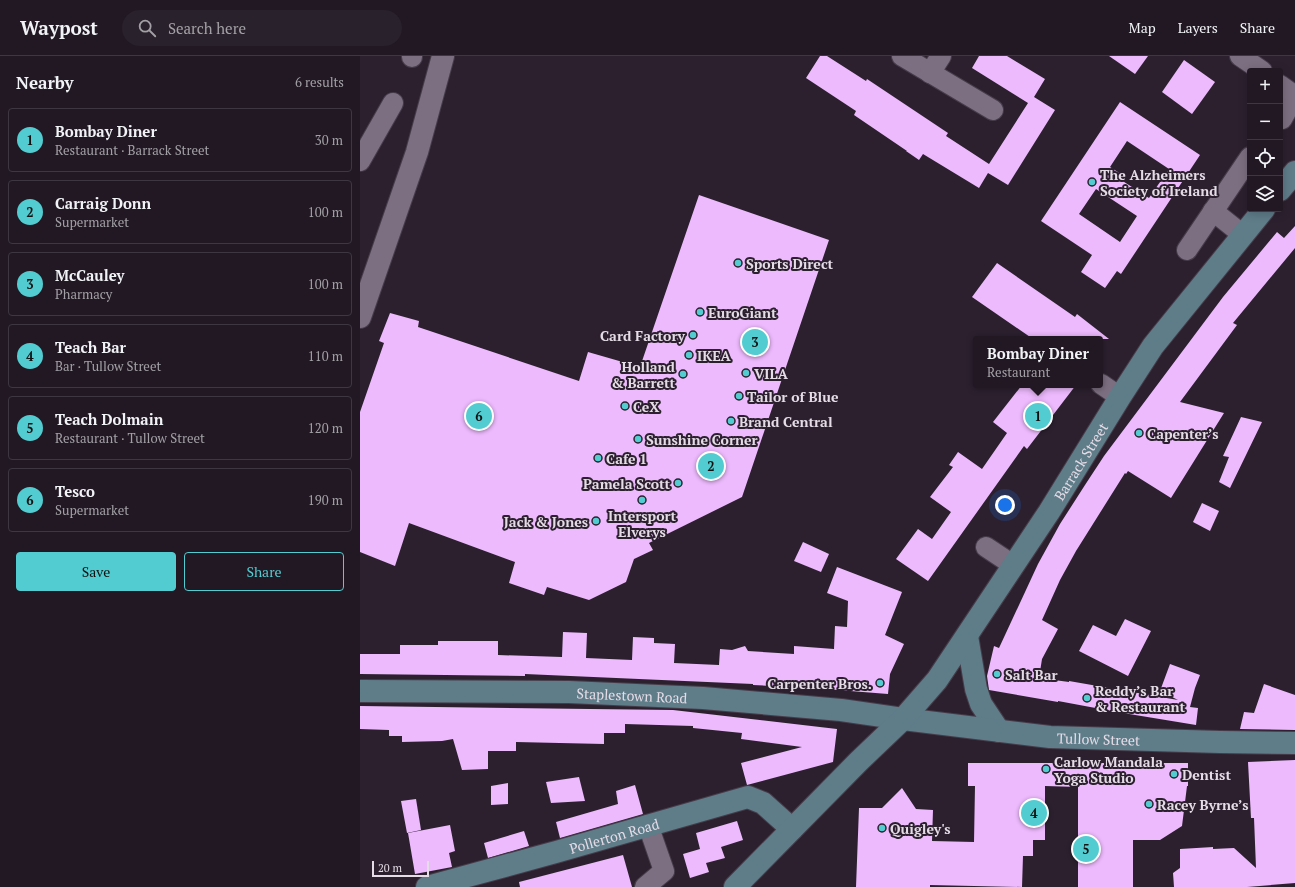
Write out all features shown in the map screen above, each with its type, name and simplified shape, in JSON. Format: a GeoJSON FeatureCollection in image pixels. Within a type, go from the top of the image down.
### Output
{"type":"FeatureCollection","features":[{"type":"Feature","properties":{"kind":"main road"},"geometry":{"type":"LineString","coordinates":[[1283,186],[1295,172]]}},
{"type":"Feature","properties":{"kind":"main road","name":"Barrack Street"},"geometry":{"type":"LineString","coordinates":[[735,887],[792,828],[903,719],[937,680],[1014,565],[1153,346],[1262,212]]}},
{"type":"Feature","properties":{"kind":"main road"},"geometry":{"type":"LineString","coordinates":[[966,636],[976,690],[981,704],[999,731]]}},
{"type":"Feature","properties":{"kind":"main road","name":"Staplestown Road"},"geometry":{"type":"LineString","coordinates":[[360,691],[569,692],[703,698],[841,710],[903,719]]}},
{"type":"Feature","properties":{"kind":"main road","name":"Tullow Street"},"geometry":{"type":"LineString","coordinates":[[903,719],[1058,737],[1295,743]]}},
{"type":"Feature","properties":{"kind":"main road","name":"Pollerton Road"},"geometry":{"type":"LineString","coordinates":[[427,887],[748,797],[763,803],[792,828]]}},
{"type":"Feature","properties":{"kind":"street"},"geometry":{"type":"LineString","coordinates":[[360,317],[417,152],[443,56]]}},
{"type":"Feature","properties":{"kind":"street"},"geometry":{"type":"LineString","coordinates":[[902,56],[993,110]]}},
{"type":"Feature","properties":{"kind":"street"},"geometry":{"type":"LineString","coordinates":[[930,73],[941,56]]}},
{"type":"Feature","properties":{"kind":"street"},"geometry":{"type":"LineString","coordinates":[[1240,56],[1258,68]]}},
{"type":"Feature","properties":{"kind":"street"},"geometry":{"type":"LineString","coordinates":[[1283,87],[1294,96],[1283,116]]}},
{"type":"Feature","properties":{"kind":"street"},"geometry":{"type":"LineString","coordinates":[[360,161],[393,103]]}},
{"type":"Feature","properties":{"kind":"street"},"geometry":{"type":"LineString","coordinates":[[1187,250],[1247,161]]}},
{"type":"Feature","properties":{"kind":"street"},"geometry":{"type":"LineString","coordinates":[[1213,212],[1243,235]]}},
{"type":"Feature","properties":{"kind":"street"},"geometry":{"type":"LineString","coordinates":[[1103,385],[1120,397]]}},
{"type":"Feature","properties":{"kind":"street"},"geometry":{"type":"LineString","coordinates":[[986,547],[1014,565]]}},
{"type":"Feature","properties":{"kind":"street"},"geometry":{"type":"LineString","coordinates":[[645,887],[664,871],[648,825]]}},
{"type":"Feature","properties":{"kind":"building"},"geometry":{"type":"Polygon","coordinates":[[[820,56],[827,56],[866,81],[867,79],[948,133],[946,136],[989,164],[1028,103],[972,68],[979,56],[1007,56],[1045,79],[1034,97],[1055,110],[1008,185],[988,173],[979,188],[923,154],[919,160],[854,115],[856,111],[806,78],[820,56]]]}},
{"type":"Feature","properties":{"kind":"building"},"geometry":{"type":"Polygon","coordinates":[[[1109,56],[1148,56],[1135,74],[1109,56]]]}},
{"type":"Feature","properties":{"kind":"building"},"geometry":{"type":"Polygon","coordinates":[[[1184,60],[1215,82],[1192,114],[1162,92],[1184,60]]]}},
{"type":"Feature","properties":{"kind":"building","name":"The Alzheimers Society of Ireland"},"geometry":{"type":"Polygon","coordinates":[[[1120,102],[1200,155],[1121,274],[1117,271],[1105,288],[1081,272],[1092,255],[1041,221],[1120,102]],[[1127,141],[1110,167],[1121,174],[1118,178],[1149,198],[1169,169],[1127,141]],[[1096,189],[1079,214],[1120,242],[1137,216],[1096,189]]]}},
{"type":"Feature","properties":{"kind":"building"},"geometry":{"type":"Polygon","coordinates":[[[699,195],[829,240],[742,497],[649,543],[653,550],[634,559],[626,582],[589,600],[547,587],[544,595],[509,583],[515,562],[409,523],[395,566],[360,552],[360,412],[384,343],[379,341],[390,313],[419,321],[418,327],[579,381],[588,352],[640,367],[699,195]]]}},
{"type":"Feature","properties":{"kind":"building"},"geometry":{"type":"Polygon","coordinates":[[[1295,226],[1295,248],[1233,323],[1237,325],[1180,402],[1224,413],[1171,498],[1128,471],[1126,474],[1125,473],[1076,551],[1060,580],[1042,620],[1058,629],[1042,659],[1039,678],[1069,681],[1178,700],[1160,691],[1170,664],[1200,675],[1190,707],[1198,708],[1196,725],[989,690],[987,676],[994,646],[999,648],[1038,564],[1060,524],[1104,456],[1223,297],[1277,232],[1284,238],[1295,226]]]}},
{"type":"Feature","properties":{"kind":"building"},"geometry":{"type":"Polygon","coordinates":[[[997,263],[1075,317],[1077,314],[1109,339],[1103,339],[1103,336],[1029,336],[972,297],[997,263]]]}},
{"type":"Feature","properties":{"kind":"building"},"geometry":{"type":"Polygon","coordinates":[[[1020,388],[1074,388],[1027,449],[1024,446],[928,581],[896,559],[918,529],[932,539],[951,512],[930,497],[953,467],[949,465],[958,452],[982,469],[1007,433],[993,422],[1020,388]]]}},
{"type":"Feature","properties":{"kind":"building"},"geometry":{"type":"Polygon","coordinates":[[[1241,417],[1262,422],[1230,488],[1219,482],[1229,457],[1223,456],[1241,417]]]}},
{"type":"Feature","properties":{"kind":"building"},"geometry":{"type":"Polygon","coordinates":[[[1202,503],[1219,511],[1210,531],[1193,522],[1202,503]]]}},
{"type":"Feature","properties":{"kind":"building"},"geometry":{"type":"Polygon","coordinates":[[[803,542],[829,554],[821,572],[794,561],[803,542]]]}},
{"type":"Feature","properties":{"kind":"building"},"geometry":{"type":"Polygon","coordinates":[[[837,567],[902,592],[885,635],[904,644],[890,674],[888,694],[753,684],[525,674],[525,676],[360,674],[360,654],[400,654],[400,645],[438,645],[438,641],[498,641],[498,655],[562,657],[563,632],[587,633],[586,658],[632,660],[633,637],[654,638],[654,643],[675,644],[674,663],[719,665],[720,649],[732,650],[745,646],[748,651],[794,654],[794,646],[834,649],[835,626],[847,627],[848,601],[827,593],[837,567]]]}},
{"type":"Feature","properties":{"kind":"building"},"geometry":{"type":"Polygon","coordinates":[[[1125,619],[1151,631],[1128,676],[1079,651],[1093,625],[1116,636],[1125,619]]]}},
{"type":"Feature","properties":{"kind":"building"},"geometry":{"type":"Polygon","coordinates":[[[1264,684],[1295,695],[1295,730],[1240,729],[1244,712],[1254,713],[1264,684]]]}},
{"type":"Feature","properties":{"kind":"building"},"geometry":{"type":"Polygon","coordinates":[[[360,706],[673,710],[837,729],[833,762],[747,785],[741,763],[802,747],[741,739],[742,733],[693,728],[693,726],[625,724],[625,733],[604,733],[604,744],[516,742],[516,751],[488,751],[488,769],[462,770],[453,739],[442,741],[402,742],[402,736],[389,736],[389,730],[360,729],[360,706]]]}},
{"type":"Feature","properties":{"kind":"building"},"geometry":{"type":"Polygon","coordinates":[[[1295,760],[1295,883],[1247,887],[1174,887],[1173,873],[1180,868],[1180,849],[1213,847],[1213,849],[1234,848],[1256,868],[1254,818],[1251,818],[1248,762],[1295,760]]]}},
{"type":"Feature","properties":{"kind":"building"},"geometry":{"type":"Polygon","coordinates":[[[968,763],[1188,763],[1188,786],[1182,826],[1160,840],[1133,840],[1133,887],[1078,887],[1078,787],[1045,786],[1045,840],[1033,840],[1033,856],[1023,856],[1022,887],[930,885],[930,887],[856,887],[859,808],[882,808],[902,788],[916,809],[933,810],[932,841],[974,842],[975,786],[968,786],[968,763]]]}},
{"type":"Feature","properties":{"kind":"building"},"geometry":{"type":"Polygon","coordinates":[[[579,777],[585,801],[551,803],[546,782],[579,777]]]}},
{"type":"Feature","properties":{"kind":"building"},"geometry":{"type":"Polygon","coordinates":[[[508,783],[508,804],[491,805],[491,786],[508,783]]]}},
{"type":"Feature","properties":{"kind":"building"},"geometry":{"type":"Polygon","coordinates":[[[635,785],[643,814],[560,838],[556,822],[618,804],[616,791],[635,785]]]}},
{"type":"Feature","properties":{"kind":"building"},"geometry":{"type":"Polygon","coordinates":[[[416,799],[421,830],[407,833],[401,801],[416,799]]]}},
{"type":"Feature","properties":{"kind":"building"},"geometry":{"type":"Polygon","coordinates":[[[737,821],[743,840],[721,847],[725,858],[706,863],[709,872],[690,878],[683,854],[700,849],[696,833],[737,821]]]}},
{"type":"Feature","properties":{"kind":"building"},"geometry":{"type":"Polygon","coordinates":[[[450,825],[455,851],[449,853],[452,867],[415,874],[408,833],[450,825]]]}},
{"type":"Feature","properties":{"kind":"building"},"geometry":{"type":"Polygon","coordinates":[[[524,831],[529,846],[488,858],[484,843],[524,831]]]}},
{"type":"Feature","properties":{"kind":"building"},"geometry":{"type":"Polygon","coordinates":[[[623,855],[632,887],[520,887],[519,882],[623,855]]]}},
{"type":"Feature","properties":{"kind":"place","name":"The Alzheimers Society of Ireland"},"geometry":{"type":"Point","coordinates":[1092,182]}},
{"type":"Feature","properties":{"kind":"place","name":"Sports Direct"},"geometry":{"type":"Point","coordinates":[738,263]}},
{"type":"Feature","properties":{"kind":"place","name":"EuroGiant"},"geometry":{"type":"Point","coordinates":[700,312]}},
{"type":"Feature","properties":{"kind":"place","name":"Card Factory"},"geometry":{"type":"Point","coordinates":[693,335]}},
{"type":"Feature","properties":{"kind":"place","name":"McCauley"},"geometry":{"type":"Point","coordinates":[755,342]}},
{"type":"Feature","properties":{"kind":"place","name":"IKEA"},"geometry":{"type":"Point","coordinates":[689,355]}},
{"type":"Feature","properties":{"kind":"place","name":"VILA"},"geometry":{"type":"Point","coordinates":[746,373]}},
{"type":"Feature","properties":{"kind":"place","name":"Holland & Barrett"},"geometry":{"type":"Point","coordinates":[683,374]}},
{"type":"Feature","properties":{"kind":"place","name":"Tailor of Blue"},"geometry":{"type":"Point","coordinates":[739,396]}},
{"type":"Feature","properties":{"kind":"place","name":"CeX"},"geometry":{"type":"Point","coordinates":[625,406]}},
{"type":"Feature","properties":{"kind":"place","name":"Tesco"},"geometry":{"type":"Point","coordinates":[479,416]}},
{"type":"Feature","properties":{"kind":"place","name":"Bombay Diner"},"geometry":{"type":"Point","coordinates":[1038,416]}},
{"type":"Feature","properties":{"kind":"place","name":"Brand Central"},"geometry":{"type":"Point","coordinates":[731,421]}},
{"type":"Feature","properties":{"kind":"place","name":"Capenter’s"},"geometry":{"type":"Point","coordinates":[1139,433]}},
{"type":"Feature","properties":{"kind":"place","name":"Sunshine Corner"},"geometry":{"type":"Point","coordinates":[638,439]}},
{"type":"Feature","properties":{"kind":"place","name":"Cafe 1"},"geometry":{"type":"Point","coordinates":[598,458]}},
{"type":"Feature","properties":{"kind":"place","name":"Carraig Donn"},"geometry":{"type":"Point","coordinates":[711,466]}},
{"type":"Feature","properties":{"kind":"place","name":"Pamela Scott"},"geometry":{"type":"Point","coordinates":[678,483]}},
{"type":"Feature","properties":{"kind":"place","name":"Intersport Elverys"},"geometry":{"type":"Point","coordinates":[642,500]}},
{"type":"Feature","properties":{"kind":"place","name":"Jack & Jones"},"geometry":{"type":"Point","coordinates":[596,521]}},
{"type":"Feature","properties":{"kind":"place","name":"Salt Bar"},"geometry":{"type":"Point","coordinates":[997,674]}},
{"type":"Feature","properties":{"kind":"place","name":"Carpenter Bros."},"geometry":{"type":"Point","coordinates":[880,683]}},
{"type":"Feature","properties":{"kind":"place","name":"Reddy’s Bar & Restaurant"},"geometry":{"type":"Point","coordinates":[1087,698]}},
{"type":"Feature","properties":{"kind":"place","name":"Carlow Mandala Yoga Studio"},"geometry":{"type":"Point","coordinates":[1046,769]}},
{"type":"Feature","properties":{"kind":"place","name":"Dentist"},"geometry":{"type":"Point","coordinates":[1174,774]}},
{"type":"Feature","properties":{"kind":"place","name":"Racey Byrne’s"},"geometry":{"type":"Point","coordinates":[1149,804]}},
{"type":"Feature","properties":{"kind":"place","name":"Teach Bar"},"geometry":{"type":"Point","coordinates":[1034,813]}},
{"type":"Feature","properties":{"kind":"place","name":"Quigley's"},"geometry":{"type":"Point","coordinates":[882,828]}},
{"type":"Feature","properties":{"kind":"place","name":"Teach Dolmain"},"geometry":{"type":"Point","coordinates":[1086,849]}}]}
